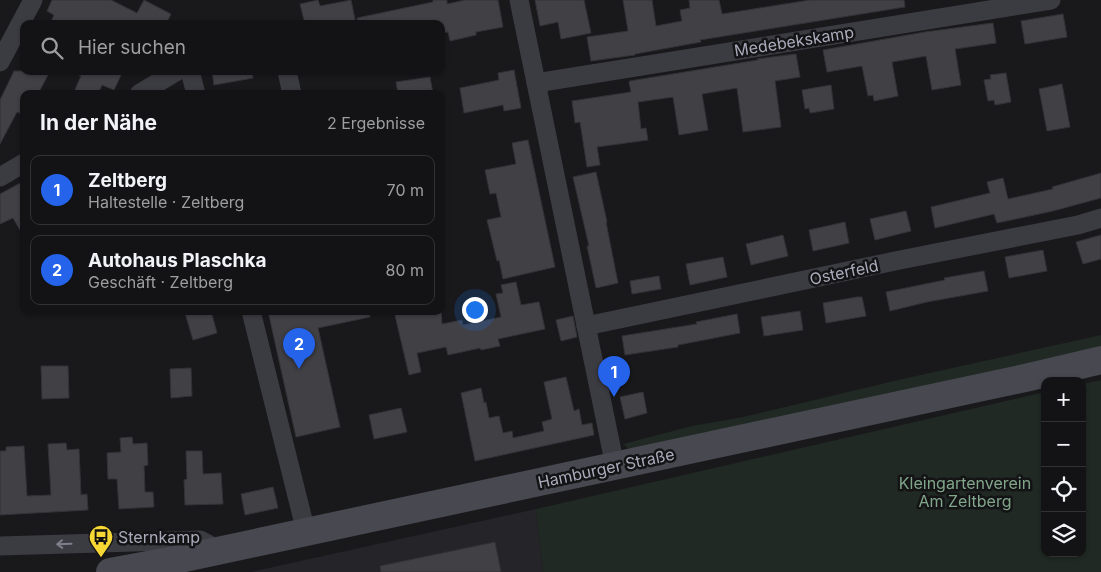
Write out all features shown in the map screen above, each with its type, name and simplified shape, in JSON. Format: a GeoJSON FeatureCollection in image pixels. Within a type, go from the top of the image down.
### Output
{"type":"FeatureCollection","features":[{"type":"Feature","properties":{"kind":"main road","name":"Hamburger Straße"},"geometry":{"type":"LineString","coordinates":[[110,572],[615,466],[1101,360]]}},
{"type":"Feature","properties":{"kind":"street"},"geometry":{"type":"LineString","coordinates":[[22,20],[33,0]]}},
{"type":"Feature","properties":{"kind":"street"},"geometry":{"type":"LineString","coordinates":[[519,0],[615,466]]}},
{"type":"Feature","properties":{"kind":"street","name":"Medebekskamp"},"geometry":{"type":"LineString","coordinates":[[536,83],[1051,0]]}},
{"type":"Feature","properties":{"kind":"street"},"geometry":{"type":"LineString","coordinates":[[0,62],[20,24]]}},
{"type":"Feature","properties":{"kind":"street"},"geometry":{"type":"LineString","coordinates":[[146,90],[170,75]]}},
{"type":"Feature","properties":{"kind":"street"},"geometry":{"type":"LineString","coordinates":[[191,75],[195,90]]}},
{"type":"Feature","properties":{"kind":"street"},"geometry":{"type":"LineString","coordinates":[[288,75],[291,90]]}},
{"type":"Feature","properties":{"kind":"street"},"geometry":{"type":"LineString","coordinates":[[0,177],[20,164]]}},
{"type":"Feature","properties":{"kind":"street","name":"Osterfeld"},"geometry":{"type":"LineString","coordinates":[[586,326],[1078,225],[1101,218]]}},
{"type":"Feature","properties":{"kind":"street"},"geometry":{"type":"LineString","coordinates":[[252,315],[306,532]]}},
{"type":"Feature","properties":{"kind":"street"},"geometry":{"type":"LineString","coordinates":[[0,546],[200,540],[208,544],[211,552]]}},
{"type":"Feature","properties":{"kind":"shaded area"},"geometry":{"type":"Polygon","coordinates":[[[536,509],[543,572],[251,572],[536,509]]]}},
{"type":"Feature","properties":{"kind":"green space"},"geometry":{"type":"Polygon","coordinates":[[[1101,335],[1101,348],[631,451],[623,444],[692,426],[743,417],[1101,335]]]}},
{"type":"Feature","properties":{"kind":"green space","name":"Kleingartenverein Am Zeltberg"},"geometry":{"type":"Polygon","coordinates":[[[1101,380],[1101,572],[543,572],[536,509],[1041,393],[1041,557],[1086,557],[1086,383],[1101,380]]]}},
{"type":"Feature","properties":{"kind":"building"},"geometry":{"type":"Polygon","coordinates":[[[52,0],[111,0],[137,13],[144,0],[171,14],[168,20],[52,20],[54,15],[47,11],[52,0]]]}},
{"type":"Feature","properties":{"kind":"building"},"geometry":{"type":"Polygon","coordinates":[[[318,0],[320,6],[351,0],[355,20],[304,20],[300,4],[318,0]]]}},
{"type":"Feature","properties":{"kind":"building"},"geometry":{"type":"Polygon","coordinates":[[[433,0],[447,0],[447,4],[465,0],[498,0],[503,27],[476,32],[476,35],[450,41],[448,32],[445,32],[445,20],[357,20],[357,18],[433,2],[433,0]]]}},
{"type":"Feature","properties":{"kind":"building"},"geometry":{"type":"Polygon","coordinates":[[[535,0],[584,0],[591,33],[561,39],[558,22],[540,26],[535,0]]]}},
{"type":"Feature","properties":{"kind":"building"},"geometry":{"type":"Polygon","coordinates":[[[623,0],[652,0],[656,26],[682,21],[680,10],[690,8],[689,0],[719,0],[722,14],[810,0],[904,0],[905,7],[700,40],[701,42],[635,55],[591,61],[587,37],[628,31],[623,0]]]}},
{"type":"Feature","properties":{"kind":"building"},"geometry":{"type":"Polygon","coordinates":[[[1063,14],[1067,37],[1025,44],[1021,21],[1063,14]]]}},
{"type":"Feature","properties":{"kind":"building"},"geometry":{"type":"Polygon","coordinates":[[[993,23],[996,43],[955,49],[961,85],[932,90],[926,56],[892,62],[898,96],[874,101],[873,95],[868,96],[862,66],[827,72],[823,50],[925,32],[993,23]]]}},
{"type":"Feature","properties":{"kind":"building"},"geometry":{"type":"Polygon","coordinates":[[[796,54],[800,77],[775,81],[781,127],[743,132],[737,88],[702,94],[708,130],[679,135],[673,97],[638,102],[641,129],[646,128],[648,140],[597,147],[600,165],[587,167],[580,122],[575,123],[572,101],[631,92],[630,81],[796,54]]]}},
{"type":"Feature","properties":{"kind":"building"},"geometry":{"type":"Polygon","coordinates":[[[514,70],[521,108],[504,111],[503,105],[464,113],[460,88],[499,80],[498,73],[514,70]]]}},
{"type":"Feature","properties":{"kind":"building"},"geometry":{"type":"Polygon","coordinates":[[[14,71],[20,71],[20,75],[48,75],[40,90],[20,90],[20,113],[17,112],[0,144],[0,100],[14,71]]]}},
{"type":"Feature","properties":{"kind":"building"},"geometry":{"type":"Polygon","coordinates":[[[1006,73],[1011,102],[995,105],[994,100],[988,101],[984,80],[991,79],[990,75],[1006,73]]]}},
{"type":"Feature","properties":{"kind":"building"},"geometry":{"type":"Polygon","coordinates":[[[79,75],[121,75],[114,90],[102,85],[100,90],[75,90],[81,76],[79,75]]]}},
{"type":"Feature","properties":{"kind":"building"},"geometry":{"type":"Polygon","coordinates":[[[213,75],[253,75],[253,78],[214,85],[213,75]]]}},
{"type":"Feature","properties":{"kind":"building"},"geometry":{"type":"Polygon","coordinates":[[[430,77],[432,90],[397,90],[396,82],[430,77]]]}},
{"type":"Feature","properties":{"kind":"building"},"geometry":{"type":"Polygon","coordinates":[[[1062,84],[1070,127],[1047,131],[1039,89],[1062,84]]]}},
{"type":"Feature","properties":{"kind":"building"},"geometry":{"type":"Polygon","coordinates":[[[831,85],[834,109],[810,113],[809,108],[805,109],[802,90],[831,85]]]}},
{"type":"Feature","properties":{"kind":"building"},"geometry":{"type":"Polygon","coordinates":[[[528,140],[555,267],[503,279],[487,220],[501,217],[496,193],[490,194],[485,170],[516,164],[512,143],[528,140]]]}},
{"type":"Feature","properties":{"kind":"building"},"geometry":{"type":"Polygon","coordinates":[[[596,172],[618,283],[596,288],[587,246],[589,246],[573,177],[596,172]]]}},
{"type":"Feature","properties":{"kind":"building"},"geometry":{"type":"Polygon","coordinates":[[[1101,173],[1101,198],[997,223],[994,214],[935,228],[931,207],[990,193],[987,182],[1003,178],[1008,199],[1053,189],[1052,187],[1101,173]]]}},
{"type":"Feature","properties":{"kind":"building"},"geometry":{"type":"Polygon","coordinates":[[[20,183],[20,230],[13,218],[0,224],[0,194],[20,183]]]}},
{"type":"Feature","properties":{"kind":"building"},"geometry":{"type":"Polygon","coordinates":[[[906,211],[911,231],[875,240],[870,219],[906,211]]]}},
{"type":"Feature","properties":{"kind":"building"},"geometry":{"type":"Polygon","coordinates":[[[845,222],[849,243],[813,251],[809,230],[845,222]]]}},
{"type":"Feature","properties":{"kind":"building"},"geometry":{"type":"Polygon","coordinates":[[[783,235],[788,256],[751,265],[746,244],[783,235]]]}},
{"type":"Feature","properties":{"kind":"building"},"geometry":{"type":"Polygon","coordinates":[[[1101,235],[1101,259],[1083,264],[1076,242],[1101,235]]]}},
{"type":"Feature","properties":{"kind":"building"},"geometry":{"type":"Polygon","coordinates":[[[1043,250],[1047,271],[1009,278],[1005,257],[1043,250]]]}},
{"type":"Feature","properties":{"kind":"building"},"geometry":{"type":"Polygon","coordinates":[[[723,257],[727,277],[690,285],[686,264],[723,257]]]}},
{"type":"Feature","properties":{"kind":"building"},"geometry":{"type":"Polygon","coordinates":[[[984,271],[988,291],[890,311],[886,292],[945,280],[944,278],[984,271]]]}},
{"type":"Feature","properties":{"kind":"building"},"geometry":{"type":"Polygon","coordinates":[[[659,276],[661,289],[632,294],[630,281],[659,276]]]}},
{"type":"Feature","properties":{"kind":"building"},"geometry":{"type":"Polygon","coordinates":[[[516,282],[521,305],[539,302],[545,329],[498,339],[500,346],[481,350],[480,348],[448,355],[446,347],[417,353],[421,372],[409,375],[395,315],[441,315],[442,324],[462,320],[463,325],[501,317],[496,294],[503,293],[501,285],[516,282]]]}},
{"type":"Feature","properties":{"kind":"building"},"geometry":{"type":"Polygon","coordinates":[[[862,297],[866,316],[826,323],[823,303],[862,297]]]}},
{"type":"Feature","properties":{"kind":"building"},"geometry":{"type":"Polygon","coordinates":[[[800,311],[803,330],[764,336],[761,317],[800,311]]]}},
{"type":"Feature","properties":{"kind":"building"},"geometry":{"type":"Polygon","coordinates":[[[737,314],[740,333],[678,345],[678,347],[625,355],[622,336],[697,324],[696,322],[737,314]]]}},
{"type":"Feature","properties":{"kind":"building"},"geometry":{"type":"Polygon","coordinates":[[[186,315],[212,315],[217,333],[193,340],[186,315]]]}},
{"type":"Feature","properties":{"kind":"building"},"geometry":{"type":"Polygon","coordinates":[[[269,315],[370,315],[370,317],[318,328],[340,427],[296,437],[269,315]]]}},
{"type":"Feature","properties":{"kind":"building"},"geometry":{"type":"Polygon","coordinates":[[[573,316],[577,337],[561,341],[556,320],[573,316]]]}},
{"type":"Feature","properties":{"kind":"building"},"geometry":{"type":"Polygon","coordinates":[[[41,366],[68,366],[69,398],[42,399],[41,366]]]}},
{"type":"Feature","properties":{"kind":"building"},"geometry":{"type":"Polygon","coordinates":[[[191,368],[192,396],[171,398],[170,369],[191,368]]]}},
{"type":"Feature","properties":{"kind":"building"},"geometry":{"type":"Polygon","coordinates":[[[566,377],[574,411],[579,409],[582,425],[592,423],[594,435],[475,461],[461,393],[481,388],[489,418],[499,416],[503,433],[512,431],[513,438],[544,431],[542,422],[552,419],[544,382],[566,377]]]}},
{"type":"Feature","properties":{"kind":"building"},"geometry":{"type":"Polygon","coordinates":[[[643,392],[647,413],[625,419],[620,397],[643,392]]]}},
{"type":"Feature","properties":{"kind":"building"},"geometry":{"type":"Polygon","coordinates":[[[401,408],[407,432],[374,439],[369,415],[401,408]]]}},
{"type":"Feature","properties":{"kind":"building"},"geometry":{"type":"Polygon","coordinates":[[[132,437],[133,444],[147,443],[148,465],[144,466],[145,492],[153,492],[154,507],[119,509],[117,479],[108,479],[107,453],[121,452],[120,438],[132,437]]]}},
{"type":"Feature","properties":{"kind":"building"},"geometry":{"type":"Polygon","coordinates":[[[66,443],[67,450],[79,449],[81,495],[87,494],[88,510],[0,515],[0,451],[6,451],[6,447],[24,446],[27,496],[51,495],[48,444],[66,443]]]}},
{"type":"Feature","properties":{"kind":"building"},"geometry":{"type":"Polygon","coordinates":[[[186,451],[202,451],[203,474],[221,473],[223,504],[185,505],[184,480],[187,479],[186,451]]]}},
{"type":"Feature","properties":{"kind":"building"},"geometry":{"type":"Polygon","coordinates":[[[273,487],[278,508],[245,515],[241,494],[273,487]]]}},
{"type":"Feature","properties":{"kind":"building"},"geometry":{"type":"Polygon","coordinates":[[[495,542],[501,572],[381,572],[380,566],[495,542]]]}},
{"type":"Feature","properties":{"kind":"place","name":"Autohaus Plaschka"},"geometry":{"type":"Point","coordinates":[299,369]}},
{"type":"Feature","properties":{"kind":"place","name":"Zeltberg"},"geometry":{"type":"Point","coordinates":[614,397]}},
{"type":"Feature","properties":{"kind":"place","name":"Sternkamp"},"geometry":{"type":"Point","coordinates":[101,558]}}]}
